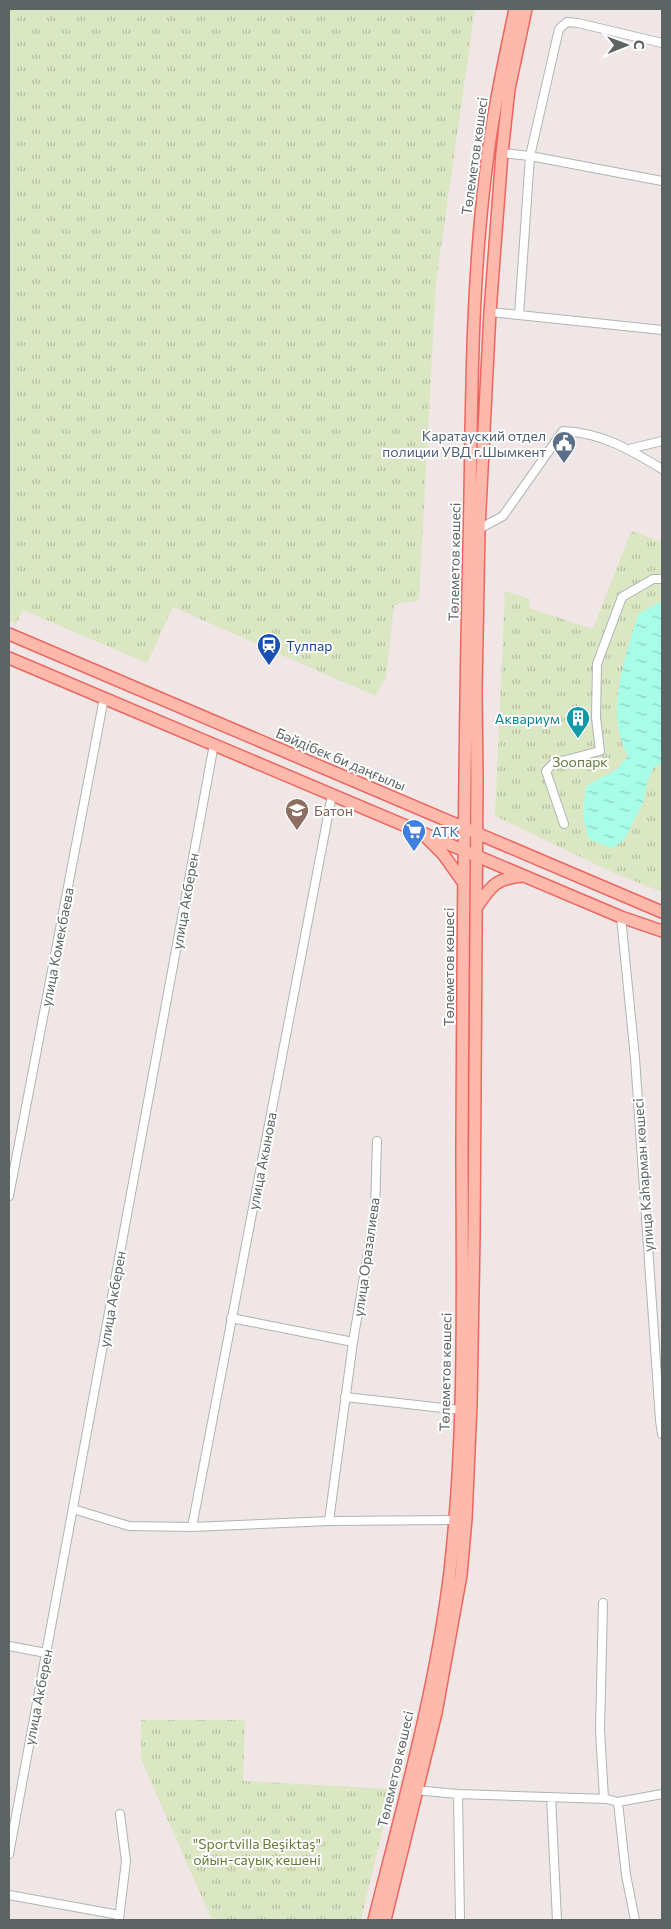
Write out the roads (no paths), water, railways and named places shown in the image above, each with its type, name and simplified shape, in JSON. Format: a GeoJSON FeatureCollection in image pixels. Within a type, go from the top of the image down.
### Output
{"type":"FeatureCollection","features":[{"type":"Feature","properties":{"kind":"main road","name":"Төлеметов көшесі"},"geometry":{"type":"LineString","coordinates":[[385,1920],[413,1790],[424,1712],[450,1573],[454,1520],[460,1410],[463,849],[474,339],[479,246],[486,169],[499,87],[515,9]]}},
{"type":"Feature","properties":{"kind":"main road","name":"Төлеметов көшесі"},"geometry":{"type":"LineString","coordinates":[[374,1920],[436,1713],[461,1575],[466,1519],[471,1404],[474,1245],[476,691],[480,529],[490,312],[502,153],[509,89],[526,9]]}},
{"type":"Feature","properties":{"kind":"main road","name":"Бәйдібек би даңғылы"},"geometry":{"type":"LineString","coordinates":[[9,634],[476,831],[662,912]]}},
{"type":"Feature","properties":{"kind":"main road"},"geometry":{"type":"LineString","coordinates":[[9,658],[621,917],[662,931]]}},
{"type":"Feature","properties":{"kind":"main road"},"geometry":{"type":"LineString","coordinates":[[266,766],[272,746]]}},
{"type":"Feature","properties":{"kind":"main road"},"geometry":{"type":"LineString","coordinates":[[420,831],[443,854],[463,882]]}},
{"type":"Feature","properties":{"kind":"main road"},"geometry":{"type":"LineString","coordinates":[[476,908],[495,883],[503,879],[526,876]]}},
{"type":"Feature","properties":{"kind":"street"},"geometry":{"type":"LineString","coordinates":[[519,315],[530,156],[559,29],[567,22],[578,23],[662,43]]}},
{"type":"Feature","properties":{"kind":"street"},"geometry":{"type":"LineString","coordinates":[[502,153],[530,156],[662,181]]}},
{"type":"Feature","properties":{"kind":"street"},"geometry":{"type":"LineString","coordinates":[[490,312],[662,330]]}},
{"type":"Feature","properties":{"kind":"street"},"geometry":{"type":"LineString","coordinates":[[480,529],[503,516],[563,431],[583,432],[630,449],[662,469]]}},
{"type":"Feature","properties":{"kind":"street"},"geometry":{"type":"LineString","coordinates":[[630,449],[662,440]]}},
{"type":"Feature","properties":{"kind":"street"},"geometry":{"type":"LineString","coordinates":[[564,824],[546,771],[554,763],[600,751],[596,717],[597,664],[622,597],[652,579],[662,579]]}},
{"type":"Feature","properties":{"kind":"street","name":"улица Комекбаева"},"geometry":{"type":"LineString","coordinates":[[9,1196],[104,698]]}},
{"type":"Feature","properties":{"kind":"street","name":"улица Акберен"},"geometry":{"type":"LineString","coordinates":[[9,1854],[214,744]]}},
{"type":"Feature","properties":{"kind":"street","name":"улица Акынова"},"geometry":{"type":"LineString","coordinates":[[192,1527],[332,795]]}},
{"type":"Feature","properties":{"kind":"street","name":"улица Каһарман көшесі"},"geometry":{"type":"LineString","coordinates":[[621,917],[635,1058],[662,1434]]}},
{"type":"Feature","properties":{"kind":"street","name":"улица Оразалиева"},"geometry":{"type":"LineString","coordinates":[[329,1521],[353,1342],[375,1210],[377,1142]]}},
{"type":"Feature","properties":{"kind":"street"},"geometry":{"type":"LineString","coordinates":[[232,1318],[353,1342]]}},
{"type":"Feature","properties":{"kind":"street"},"geometry":{"type":"LineString","coordinates":[[345,1397],[460,1410]]}},
{"type":"Feature","properties":{"kind":"street"},"geometry":{"type":"LineString","coordinates":[[73,1509],[129,1526],[192,1527],[329,1521],[454,1520]]}},
{"type":"Feature","properties":{"kind":"street"},"geometry":{"type":"LineString","coordinates":[[602,1602],[600,1730],[604,1799]]}},
{"type":"Feature","properties":{"kind":"street"},"geometry":{"type":"LineString","coordinates":[[9,1646],[46,1653]]}},
{"type":"Feature","properties":{"kind":"street"},"geometry":{"type":"LineString","coordinates":[[413,1790],[458,1794],[604,1799],[618,1802],[662,1794]]}},
{"type":"Feature","properties":{"kind":"street"},"geometry":{"type":"LineString","coordinates":[[458,1794],[460,1920]]}},
{"type":"Feature","properties":{"kind":"street"},"geometry":{"type":"LineString","coordinates":[[551,1797],[557,1920]]}},
{"type":"Feature","properties":{"kind":"street"},"geometry":{"type":"LineString","coordinates":[[618,1802],[626,1874],[635,1920]]}},
{"type":"Feature","properties":{"kind":"street"},"geometry":{"type":"LineString","coordinates":[[9,1895],[119,1918],[126,1861],[120,1814]]}},
{"type":"Feature","properties":{"kind":"water"},"geometry":{"type":"Polygon","coordinates":[[[662,601],[662,763],[653,768],[647,783],[643,803],[624,840],[612,848],[588,839],[583,815],[586,786],[616,770],[628,756],[621,739],[618,722],[619,685],[638,614],[662,601]]]}},
{"type":"Feature","properties":{"kind":"place","name":"Каратауский отдел полиции УВД г.Шымкент"},"geometry":{"type":"Point","coordinates":[564,464]}},
{"type":"Feature","properties":{"kind":"place","name":"Тулпар"},"geometry":{"type":"Point","coordinates":[269,666]}},
{"type":"Feature","properties":{"kind":"place","name":"Аквариум"},"geometry":{"type":"Point","coordinates":[578,739]}},
{"type":"Feature","properties":{"kind":"place","name":"Батон"},"geometry":{"type":"Point","coordinates":[297,831]}},
{"type":"Feature","properties":{"kind":"place","name":"АТК"},"geometry":{"type":"Point","coordinates":[414,852]}},
{"type":"Feature","properties":{"kind":"park label","name":"Зоопарк"},"geometry":{"type":"Point","coordinates":[580,761]}},
{"type":"Feature","properties":{"kind":"park label","name":"\"Sportvilla Beşiktaş\" ойын-сауық кешені"},"geometry":{"type":"Point","coordinates":[257,1852]}}]}
